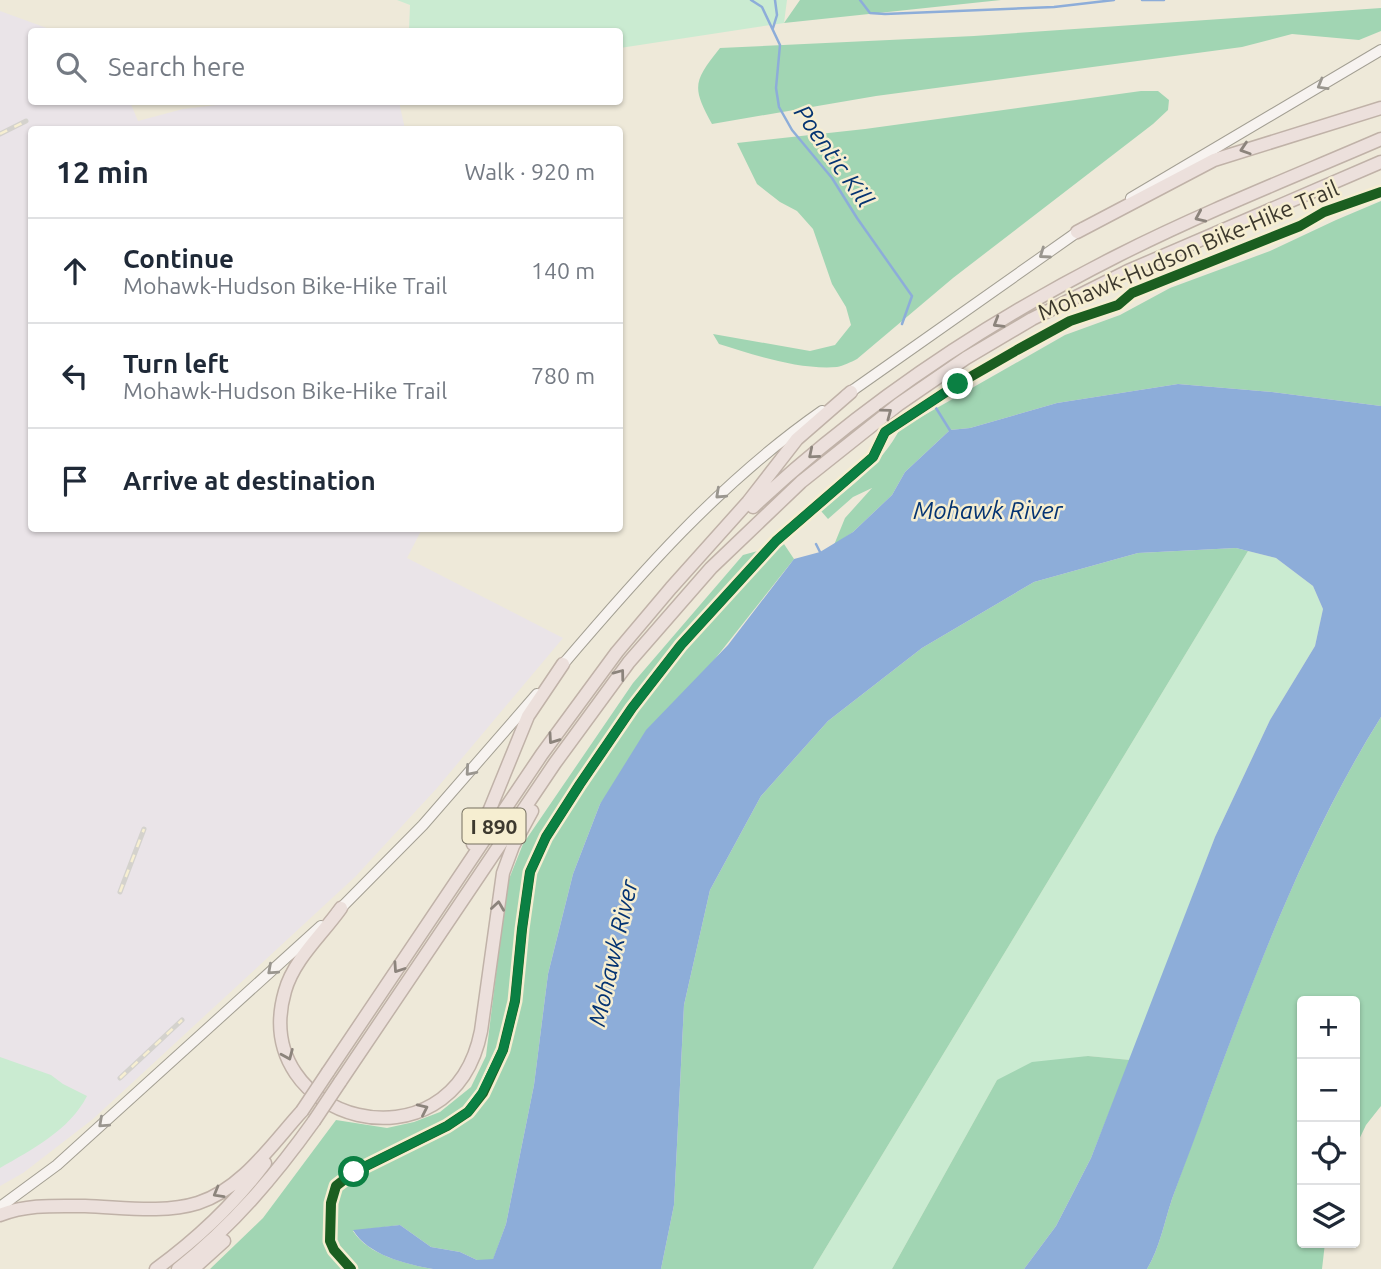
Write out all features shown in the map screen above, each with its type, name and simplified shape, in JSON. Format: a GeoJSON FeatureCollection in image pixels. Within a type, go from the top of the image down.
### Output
{"type":"FeatureCollection","features":[{"type":"Feature","properties":{"kind":"highway"},"geometry":{"type":"LineString","coordinates":[[1077,232],[1214,160],[1381,108]]}},
{"type":"Feature","properties":{"kind":"highway","name":"I 890"},"geometry":{"type":"LineString","coordinates":[[156,1269],[225,1210],[261,1169],[566,720],[617,652],[671,588],[751,509],[824,445],[891,393],[958,347],[1057,288],[1183,225],[1381,139]]}},
{"type":"Feature","properties":{"kind":"highway","name":"I 890"},"geometry":{"type":"LineString","coordinates":[[178,1269],[234,1219],[290,1155],[579,729],[655,630],[721,558],[801,482],[899,404],[989,344],[1064,302],[1138,267],[1381,162]]}},
{"type":"Feature","properties":{"kind":"highway"},"geometry":{"type":"LineString","coordinates":[[1289,202],[1381,169]]}},
{"type":"Feature","properties":{"kind":"highway"},"geometry":{"type":"LineString","coordinates":[[671,588],[748,502],[797,439],[851,392]]}},
{"type":"Feature","properties":{"kind":"highway"},"geometry":{"type":"LineString","coordinates":[[416,942],[485,822],[528,716],[563,664]]}},
{"type":"Feature","properties":{"kind":"highway"},"geometry":{"type":"LineString","coordinates":[[341,908],[303,956],[290,978],[280,1017],[285,1051],[296,1072],[312,1091],[346,1112],[381,1119],[421,1111],[453,1088],[475,1056],[481,1031],[500,887],[507,859],[579,729]]}},
{"type":"Feature","properties":{"kind":"highway"},"geometry":{"type":"LineString","coordinates":[[0,1215],[44,1205],[171,1207],[196,1203],[219,1193],[239,1179],[302,1111]]}},
{"type":"Feature","properties":{"kind":"highway"},"geometry":{"type":"LineString","coordinates":[[193,1269],[244,1220],[290,1155]]}},
{"type":"Feature","properties":{"kind":"main road"},"geometry":{"type":"LineString","coordinates":[[0,1207],[57,1165],[341,908],[423,825],[642,573],[699,514],[783,440],[1077,232],[1146,188],[1381,50]]}},
{"type":"Feature","properties":{"kind":"shaded area"},"geometry":{"type":"Polygon","coordinates":[[[0,11],[47,28],[28,28],[28,105],[131,105],[138,121],[183,109],[217,105],[400,105],[404,126],[28,126],[28,532],[420,532],[407,558],[563,638],[437,788],[356,876],[93,1119],[23,1173],[0,1186],[0,11]]]}},
{"type":"Feature","properties":{"kind":"green space"},"geometry":{"type":"Polygon","coordinates":[[[397,0],[787,0],[784,23],[623,48],[623,28],[409,28],[410,5],[397,0]]]}},
{"type":"Feature","properties":{"kind":"green space"},"geometry":{"type":"Polygon","coordinates":[[[800,0],[1001,0],[784,23],[800,0]]]}},
{"type":"Feature","properties":{"kind":"green space"},"geometry":{"type":"Polygon","coordinates":[[[1381,8],[1381,31],[1359,40],[1292,34],[1242,47],[876,96],[712,124],[698,92],[698,84],[705,68],[720,48],[974,36],[1381,8]]]}},
{"type":"Feature","properties":{"kind":"green space"},"geometry":{"type":"Polygon","coordinates":[[[1141,91],[1158,91],[1169,100],[1168,110],[953,278],[857,359],[837,367],[792,364],[719,344],[713,334],[810,351],[835,345],[851,325],[846,307],[832,284],[813,229],[797,211],[757,184],[737,143],[865,129],[1141,91]]]}},
{"type":"Feature","properties":{"kind":"green space"},"geometry":{"type":"Polygon","coordinates":[[[1381,201],[1381,406],[1272,392],[1178,384],[1057,403],[970,428],[950,430],[905,472],[892,495],[853,532],[834,545],[845,518],[872,488],[853,497],[828,519],[821,511],[875,464],[900,429],[1065,335],[1120,315],[1170,288],[1270,251],[1381,201]]]}},
{"type":"Feature","properties":{"kind":"green space"},"geometry":{"type":"Polygon","coordinates":[[[784,544],[794,559],[600,804],[573,874],[548,974],[534,1085],[506,1224],[493,1260],[477,1260],[460,1252],[431,1247],[400,1225],[353,1231],[378,1252],[400,1261],[433,1269],[210,1269],[263,1218],[336,1120],[387,1128],[414,1122],[440,1112],[471,1087],[486,1056],[507,884],[523,844],[633,683],[743,555],[784,544]]]}},
{"type":"Feature","properties":{"kind":"green space"},"geometry":{"type":"Polygon","coordinates":[[[1236,548],[1248,551],[813,1269],[661,1269],[674,1205],[684,1005],[710,890],[761,796],[828,721],[922,648],[1034,582],[1138,553],[1236,548]]]}},
{"type":"Feature","properties":{"kind":"green space"},"geometry":{"type":"Polygon","coordinates":[[[1248,551],[1276,558],[1313,586],[1323,609],[1315,646],[1270,720],[1215,837],[1130,1060],[1088,1056],[997,1080],[892,1269],[813,1269],[1248,551]]]}},
{"type":"Feature","properties":{"kind":"green space"},"geometry":{"type":"Polygon","coordinates":[[[1381,717],[1381,1106],[1360,1138],[1360,996],[1297,996],[1297,1248],[1324,1248],[1322,1269],[1147,1269],[1159,1244],[1176,1187],[1225,1055],[1284,906],[1354,762],[1381,717]]]}},
{"type":"Feature","properties":{"kind":"green space"},"geometry":{"type":"Polygon","coordinates":[[[1088,1056],[1130,1060],[1091,1158],[1056,1226],[1024,1269],[892,1269],[997,1080],[1032,1062],[1088,1056]]]}},
{"type":"Feature","properties":{"kind":"green space"},"geometry":{"type":"Polygon","coordinates":[[[0,1057],[51,1075],[87,1096],[71,1119],[60,1129],[0,1168],[0,1057]]]}},
{"type":"Feature","properties":{"kind":"water","name":"Mohawk River"},"geometry":{"type":"Polygon","coordinates":[[[1178,384],[1272,392],[1381,406],[1381,717],[1330,808],[1285,903],[1227,1050],[1172,1199],[1159,1244],[1147,1269],[1024,1269],[1056,1226],[1091,1158],[1215,837],[1270,720],[1315,646],[1323,609],[1313,586],[1276,558],[1236,548],[1138,553],[1034,582],[922,648],[828,721],[761,796],[710,890],[684,1005],[674,1205],[661,1269],[433,1269],[388,1257],[360,1239],[353,1230],[400,1225],[431,1247],[460,1252],[477,1260],[493,1259],[506,1224],[534,1085],[548,974],[573,874],[600,804],[646,730],[728,645],[794,559],[820,552],[853,532],[892,495],[905,472],[950,430],[970,428],[1057,403],[1178,384]]]}},
{"type":"Feature","properties":{"kind":"waterway","name":"Poentic Kill"},"geometry":{"type":"LineString","coordinates":[[751,0],[762,7],[780,45],[776,88],[779,107],[792,130],[832,178],[912,296],[902,324]]}},
{"type":"Feature","properties":{"kind":"waterway"},"geometry":{"type":"LineString","coordinates":[[773,28],[777,15],[775,0]]}},
{"type":"Feature","properties":{"kind":"waterway"},"geometry":{"type":"LineString","coordinates":[[860,0],[870,13],[885,14],[1054,7],[1114,0]]}},
{"type":"Feature","properties":{"kind":"waterway"},"geometry":{"type":"LineString","coordinates":[[1142,0],[1164,0]]}},
{"type":"Feature","properties":{"kind":"waterway","name":"Poentic Kill"},"geometry":{"type":"LineString","coordinates":[[936,408],[951,432]]}},
{"type":"Feature","properties":{"kind":"waterway"},"geometry":{"type":"LineString","coordinates":[[816,544],[820,552]]}},
{"type":"Feature","properties":{"kind":"railway"},"geometry":{"type":"LineString","coordinates":[[0,134],[26,121]]}},
{"type":"Feature","properties":{"kind":"railway"},"geometry":{"type":"LineString","coordinates":[[120,892],[144,829]]}},
{"type":"Feature","properties":{"kind":"railway"},"geometry":{"type":"LineString","coordinates":[[120,1078],[182,1020]]}},
{"type":"Feature","properties":{"kind":"cycle path","name":"Mohawk-Hudson Bike-Hike Trail"},"geometry":{"type":"LineString","coordinates":[[351,1269],[334,1250],[330,1241],[331,1203],[336,1186],[354,1172],[447,1126],[468,1112],[483,1093],[503,1050],[515,1001],[530,872],[546,837],[632,708],[681,645],[776,541],[873,457],[885,432],[958,384],[1070,321],[1118,305],[1132,293],[1300,226],[1324,212],[1381,192]]}},
{"type":"Feature","properties":{"kind":"route"},"geometry":{"type":"LineString","coordinates":[[354,1172],[447,1126],[468,1112],[482,1093],[503,1050],[515,1001],[530,872],[546,837],[632,708],[681,645],[776,541],[873,457],[885,432],[958,384]]}}]}
